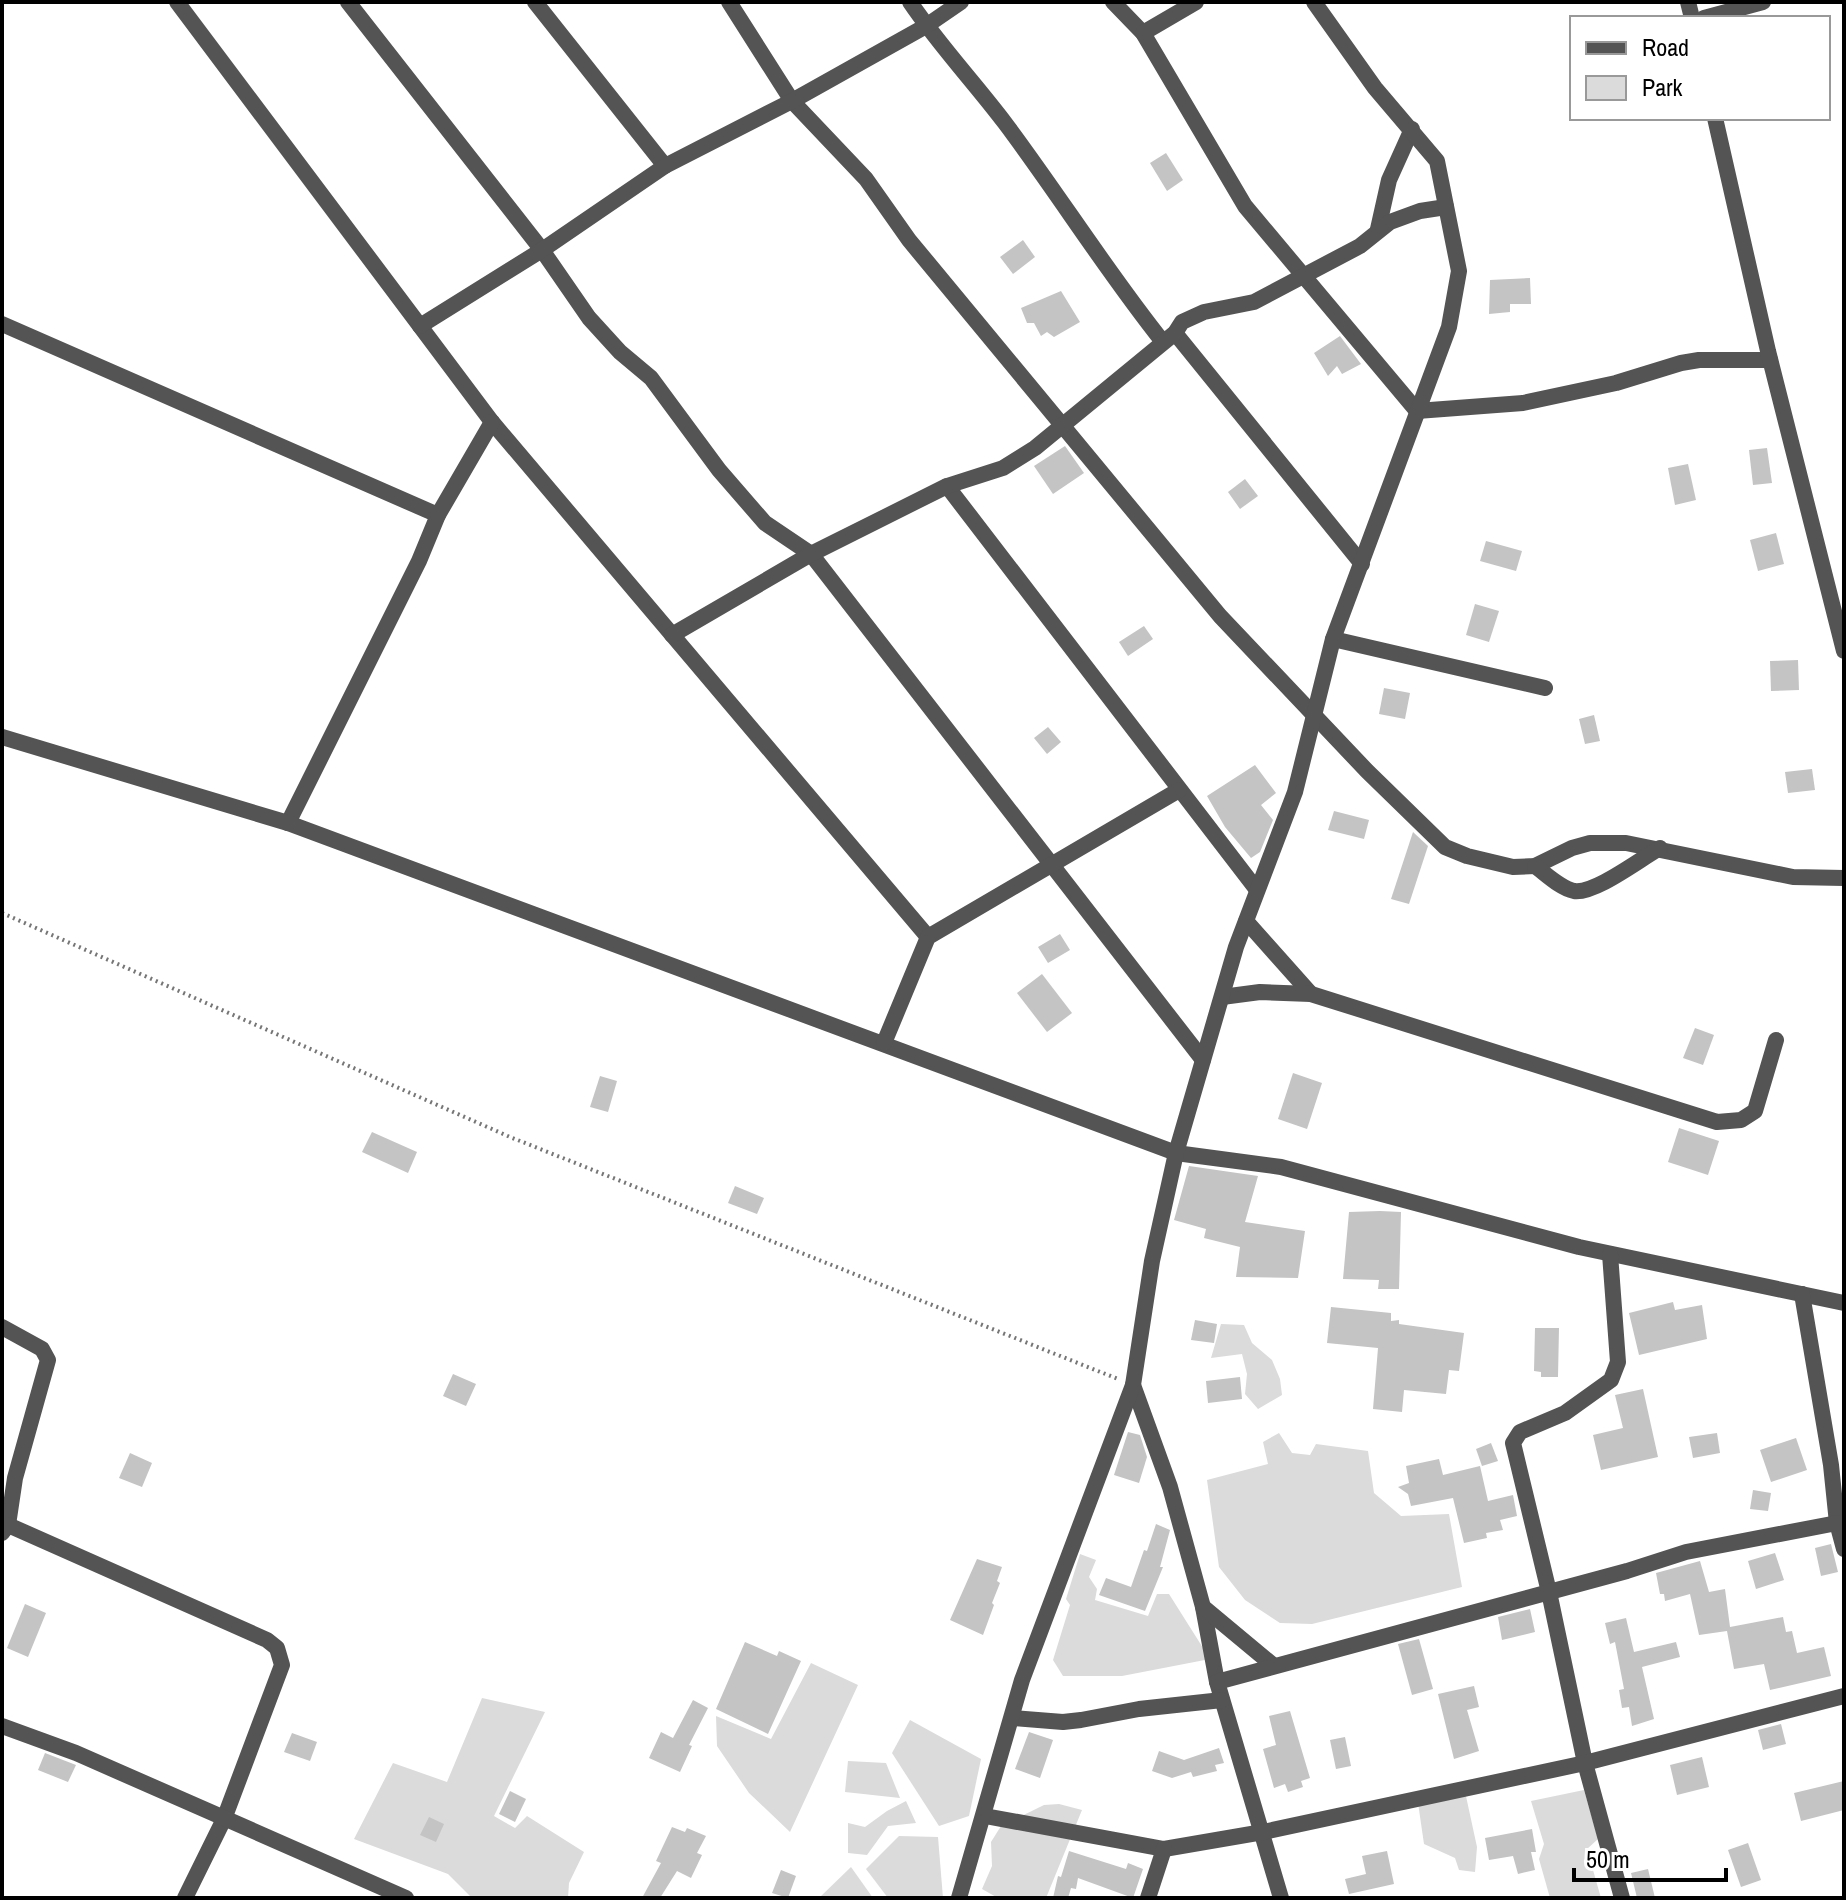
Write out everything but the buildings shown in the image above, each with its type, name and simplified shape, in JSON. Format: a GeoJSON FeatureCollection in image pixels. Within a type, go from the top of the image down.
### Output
{"type":"FeatureCollection","features":[{"type":"Feature","properties":{"kind":"street"},"geometry":{"type":"LineString","coordinates":[[177,2],[492,422],[928,937]]}},
{"type":"Feature","properties":{"kind":"street"},"geometry":{"type":"LineString","coordinates":[[348,2],[542,250],[589,318],[620,352],[651,378],[719,470],[765,523],[811,554],[1203,1060]]}},
{"type":"Feature","properties":{"kind":"street"},"geometry":{"type":"LineString","coordinates":[[535,2],[665,166]]}},
{"type":"Feature","properties":{"kind":"street"},"geometry":{"type":"LineString","coordinates":[[729,2],[792,101],[866,179],[909,240],[1220,616],[1289,691],[1445,847],[1467,856],[1513,867],[1535,866],[1590,843],[1626,843],[1793,877],[1844,878]]}},
{"type":"Feature","properties":{"kind":"street"},"geometry":{"type":"LineString","coordinates":[[910,2],[1004,121],[1078,223],[1123,292],[1169,338],[1362,564]]}},
{"type":"Feature","properties":{"kind":"street"},"geometry":{"type":"LineString","coordinates":[[420,326],[542,250],[665,166],[792,101],[926,26],[961,2]]}},
{"type":"Feature","properties":{"kind":"street"},"geometry":{"type":"LineString","coordinates":[[1113,2],[1143,33],[1245,206],[1417,411]]}},
{"type":"Feature","properties":{"kind":"street"},"geometry":{"type":"LineString","coordinates":[[1143,33],[1196,2]]}},
{"type":"Feature","properties":{"kind":"street"},"geometry":{"type":"LineString","coordinates":[[959,1898],[1022,1680],[1133,1385],[1152,1261],[1176,1153],[1246,921],[1295,792],[1333,639],[1449,327],[1459,271],[1437,161],[1375,88],[1314,2]]}},
{"type":"Feature","properties":{"kind":"street"},"geometry":{"type":"LineString","coordinates":[[1711,16],[1763,2]]}},
{"type":"Feature","properties":{"kind":"street"},"geometry":{"type":"LineString","coordinates":[[1715,120],[1770,360],[1844,651]]}},
{"type":"Feature","properties":{"kind":"street"},"geometry":{"type":"LineString","coordinates":[[1378,229],[1389,180],[1412,129]]}},
{"type":"Feature","properties":{"kind":"street"},"geometry":{"type":"LineString","coordinates":[[672,635],[811,554],[947,486],[1003,468],[1035,448],[1169,338],[1182,322],[1204,312],[1254,302],[1360,246],[1378,229],[1420,211],[1446,207]]}},
{"type":"Feature","properties":{"kind":"street"},"geometry":{"type":"LineString","coordinates":[[2,324],[438,515]]}},
{"type":"Feature","properties":{"kind":"street"},"geometry":{"type":"LineString","coordinates":[[1417,411],[1523,403],[1616,383],[1699,360],[1770,360]]}},
{"type":"Feature","properties":{"kind":"street"},"geometry":{"type":"LineString","coordinates":[[288,823],[419,561],[438,515],[492,422]]}},
{"type":"Feature","properties":{"kind":"street"},"geometry":{"type":"LineString","coordinates":[[947,486],[1257,890]]}},
{"type":"Feature","properties":{"kind":"street"},"geometry":{"type":"LineString","coordinates":[[1333,639],[1545,688]]}},
{"type":"Feature","properties":{"kind":"street"},"geometry":{"type":"LineString","coordinates":[[2,737],[288,823],[1176,1153],[1281,1167],[1610,1254],[1844,1303]]}},
{"type":"Feature","properties":{"kind":"street"},"geometry":{"type":"LineString","coordinates":[[884,1043],[928,937],[1179,790]]}},
{"type":"Feature","properties":{"kind":"street"},"geometry":{"type":"LineString","coordinates":[[1535,866],[1565,887],[1585,891],[1660,848]]}},
{"type":"Feature","properties":{"kind":"street"},"geometry":{"type":"LineString","coordinates":[[1246,921],[1311,994]]}},
{"type":"Feature","properties":{"kind":"street"},"geometry":{"type":"LineString","coordinates":[[1222,997],[1260,992],[1311,994],[1717,1122],[1741,1120],[1755,1111],[1776,1040]]}},
{"type":"Feature","properties":{"kind":"street"},"geometry":{"type":"LineString","coordinates":[[1610,1254],[1618,1362],[1616,1372],[1611,1380],[1565,1413],[1520,1432],[1513,1443],[1549,1592],[1585,1763],[1622,1898]]}},
{"type":"Feature","properties":{"kind":"street"},"geometry":{"type":"LineString","coordinates":[[1802,1294],[1831,1465],[1837,1523],[1844,1549]]}},
{"type":"Feature","properties":{"kind":"street"},"geometry":{"type":"LineString","coordinates":[[2,1327],[42,1349],[48,1360],[15,1478],[5,1529],[267,1640],[277,1648],[282,1665],[224,1819],[185,1898]]}},
{"type":"Feature","properties":{"kind":"street"},"geometry":{"type":"LineString","coordinates":[[1133,1385],[1170,1487],[1203,1607],[1217,1682],[1281,1898]]}},
{"type":"Feature","properties":{"kind":"street"},"geometry":{"type":"LineString","coordinates":[[1217,1682],[1627,1571],[1686,1552],[1837,1523]]}},
{"type":"Feature","properties":{"kind":"street"},"geometry":{"type":"LineString","coordinates":[[1203,1607],[1274,1666]]}},
{"type":"Feature","properties":{"kind":"street"},"geometry":{"type":"LineString","coordinates":[[985,1816],[1164,1849],[1263,1832],[1585,1763],[1844,1696]]}},
{"type":"Feature","properties":{"kind":"street"},"geometry":{"type":"LineString","coordinates":[[1012,1718],[1063,1722],[1139,1709],[1222,1700]]}},
{"type":"Feature","properties":{"kind":"street"},"geometry":{"type":"LineString","coordinates":[[2,1726],[76,1753],[406,1898]]}},
{"type":"Feature","properties":{"kind":"street"},"geometry":{"type":"LineString","coordinates":[[1148,1898],[1164,1849]]}},
{"type":"Feature","properties":{"kind":"path"},"geometry":{"type":"LineString","coordinates":[[2,913],[510,1137],[1133,1385]]}},
{"type":"Feature","properties":{"kind":"green space"},"geometry":{"type":"Polygon","coordinates":[[[1221,1324],[1244,1325],[1252,1343],[1272,1360],[1280,1379],[1282,1395],[1258,1409],[1245,1394],[1247,1374],[1242,1354],[1211,1358],[1221,1324]]]}},
{"type":"Feature","properties":{"kind":"green space"},"geometry":{"type":"Polygon","coordinates":[[[1279,1433],[1292,1453],[1310,1455],[1316,1444],[1368,1451],[1374,1493],[1401,1516],[1449,1514],[1462,1587],[1312,1624],[1280,1623],[1245,1600],[1219,1567],[1207,1480],[1268,1464],[1263,1442],[1279,1433]]]}},
{"type":"Feature","properties":{"kind":"green space"},"geometry":{"type":"Polygon","coordinates":[[[1080,1554],[1096,1560],[1089,1577],[1097,1589],[1095,1600],[1148,1616],[1157,1594],[1169,1594],[1210,1659],[1122,1676],[1063,1676],[1053,1660],[1070,1605],[1066,1599],[1080,1554]]]}},
{"type":"Feature","properties":{"kind":"green space"},"geometry":{"type":"Polygon","coordinates":[[[811,1663],[858,1685],[790,1832],[749,1793],[717,1746],[716,1716],[771,1739],[811,1663]]]}},
{"type":"Feature","properties":{"kind":"green space"},"geometry":{"type":"Polygon","coordinates":[[[482,1698],[545,1712],[494,1816],[515,1828],[527,1816],[584,1852],[569,1883],[568,1898],[472,1898],[448,1874],[354,1839],[393,1763],[447,1782],[482,1698]]]}},
{"type":"Feature","properties":{"kind":"green space"},"geometry":{"type":"Polygon","coordinates":[[[910,1720],[981,1759],[969,1816],[939,1826],[892,1753],[910,1720]]]}},
{"type":"Feature","properties":{"kind":"green space"},"geometry":{"type":"Polygon","coordinates":[[[848,1761],[886,1763],[900,1798],[845,1792],[848,1761]]]}},
{"type":"Feature","properties":{"kind":"green space"},"geometry":{"type":"Polygon","coordinates":[[[1464,1787],[1477,1847],[1475,1872],[1459,1870],[1455,1858],[1424,1844],[1417,1796],[1464,1787]]]}},
{"type":"Feature","properties":{"kind":"green space"},"geometry":{"type":"Polygon","coordinates":[[[1584,1790],[1598,1839],[1587,1849],[1601,1898],[1550,1898],[1539,1859],[1544,1844],[1531,1801],[1584,1790]]]}},
{"type":"Feature","properties":{"kind":"green space"},"geometry":{"type":"Polygon","coordinates":[[[906,1801],[916,1823],[888,1826],[867,1855],[848,1853],[848,1823],[865,1827],[906,1801]]]}},
{"type":"Feature","properties":{"kind":"green space"},"geometry":{"type":"Polygon","coordinates":[[[1059,1804],[1082,1810],[1046,1898],[998,1898],[982,1889],[992,1866],[991,1842],[1001,1826],[1044,1805],[1059,1804]]]}},
{"type":"Feature","properties":{"kind":"green space"},"geometry":{"type":"Polygon","coordinates":[[[899,1836],[938,1837],[943,1898],[888,1898],[866,1869],[899,1836]]]}},
{"type":"Feature","properties":{"kind":"green space"},"geometry":{"type":"Polygon","coordinates":[[[851,1867],[873,1898],[819,1898],[851,1867]]]}}]}
